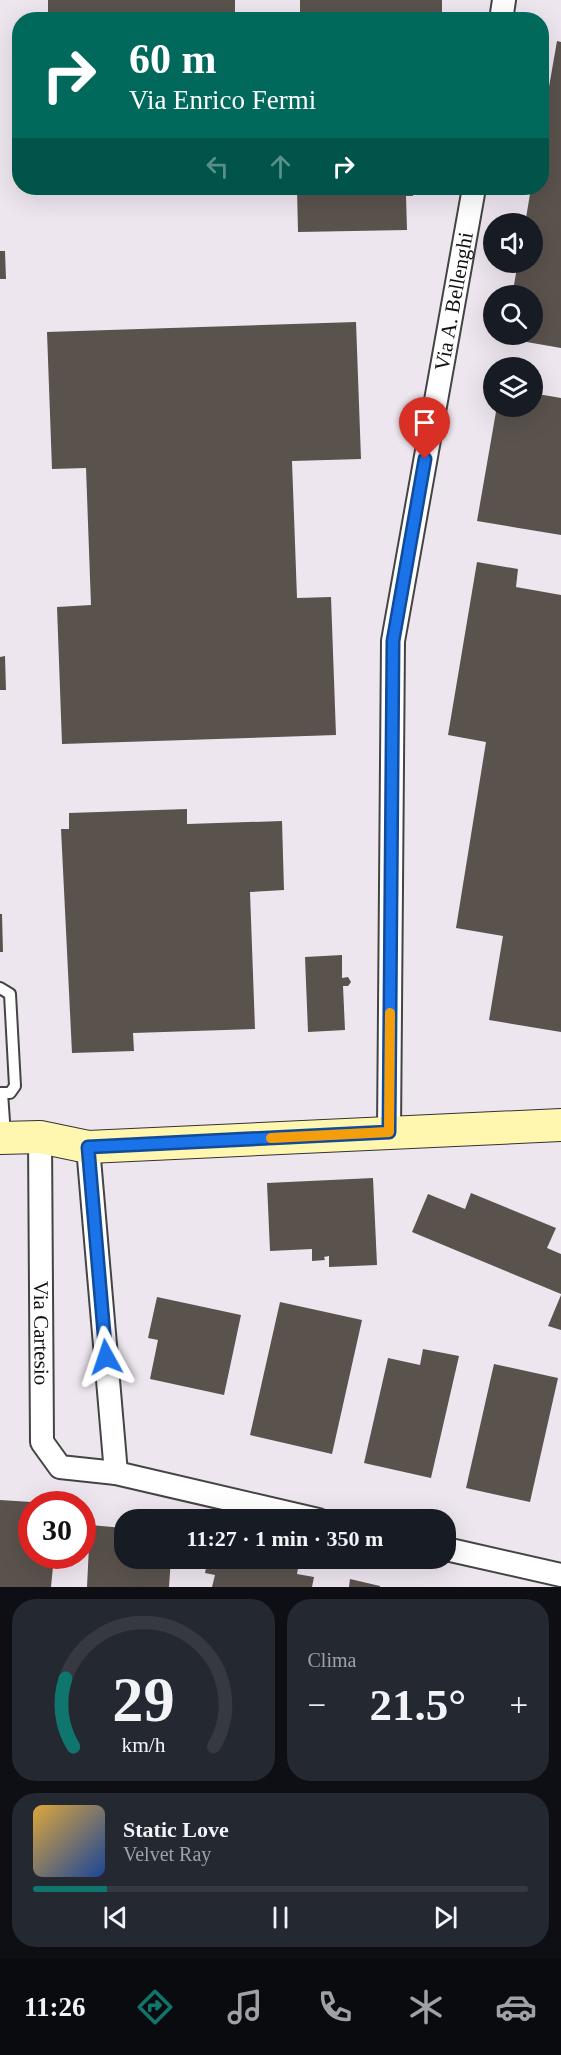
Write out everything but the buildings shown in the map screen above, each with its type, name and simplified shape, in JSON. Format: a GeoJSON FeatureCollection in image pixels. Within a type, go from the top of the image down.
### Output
{"type":"FeatureCollection","features":[{"type":"Feature","properties":{"kind":"street","name":"Via A. Bellenghi"},"geometry":{"type":"LineString","coordinates":[[389,1132],[393,641],[473,195]]}},
{"type":"Feature","properties":{"kind":"street"},"geometry":{"type":"LineString","coordinates":[[3,1138],[40,1137],[88,1147],[561,1125]]}},
{"type":"Feature","properties":{"kind":"street","name":"Via Cartesio"},"geometry":{"type":"LineString","coordinates":[[40,1137],[42,1442],[60,1467],[116,1473],[271,1509]]}},
{"type":"Feature","properties":{"kind":"street"},"geometry":{"type":"LineString","coordinates":[[88,1147],[116,1473]]}},
{"type":"Feature","properties":{"kind":"street"},"geometry":{"type":"LineString","coordinates":[[456,1551],[561,1575]]}},
{"type":"Feature","properties":{"kind":"lane"},"geometry":{"type":"LineString","coordinates":[[0,988],[10,994],[15,1086],[10,1092],[1,1093],[3,1138]]}},
{"type":"Feature","properties":{"kind":"shaded area"},"geometry":{"type":"Polygon","coordinates":[[[0,0],[561,0],[561,1587],[0,1587],[0,0]]]}},
{"type":"Feature","properties":{"kind":"slow traffic"},"geometry":{"type":"LineString","coordinates":[[271,1138],[389,1132],[390,1013]]}},
{"type":"Feature","properties":{"kind":"route"},"geometry":{"type":"LineString","coordinates":[[106,1357],[88,1147],[389,1132],[393,641],[425,459]]}}]}
